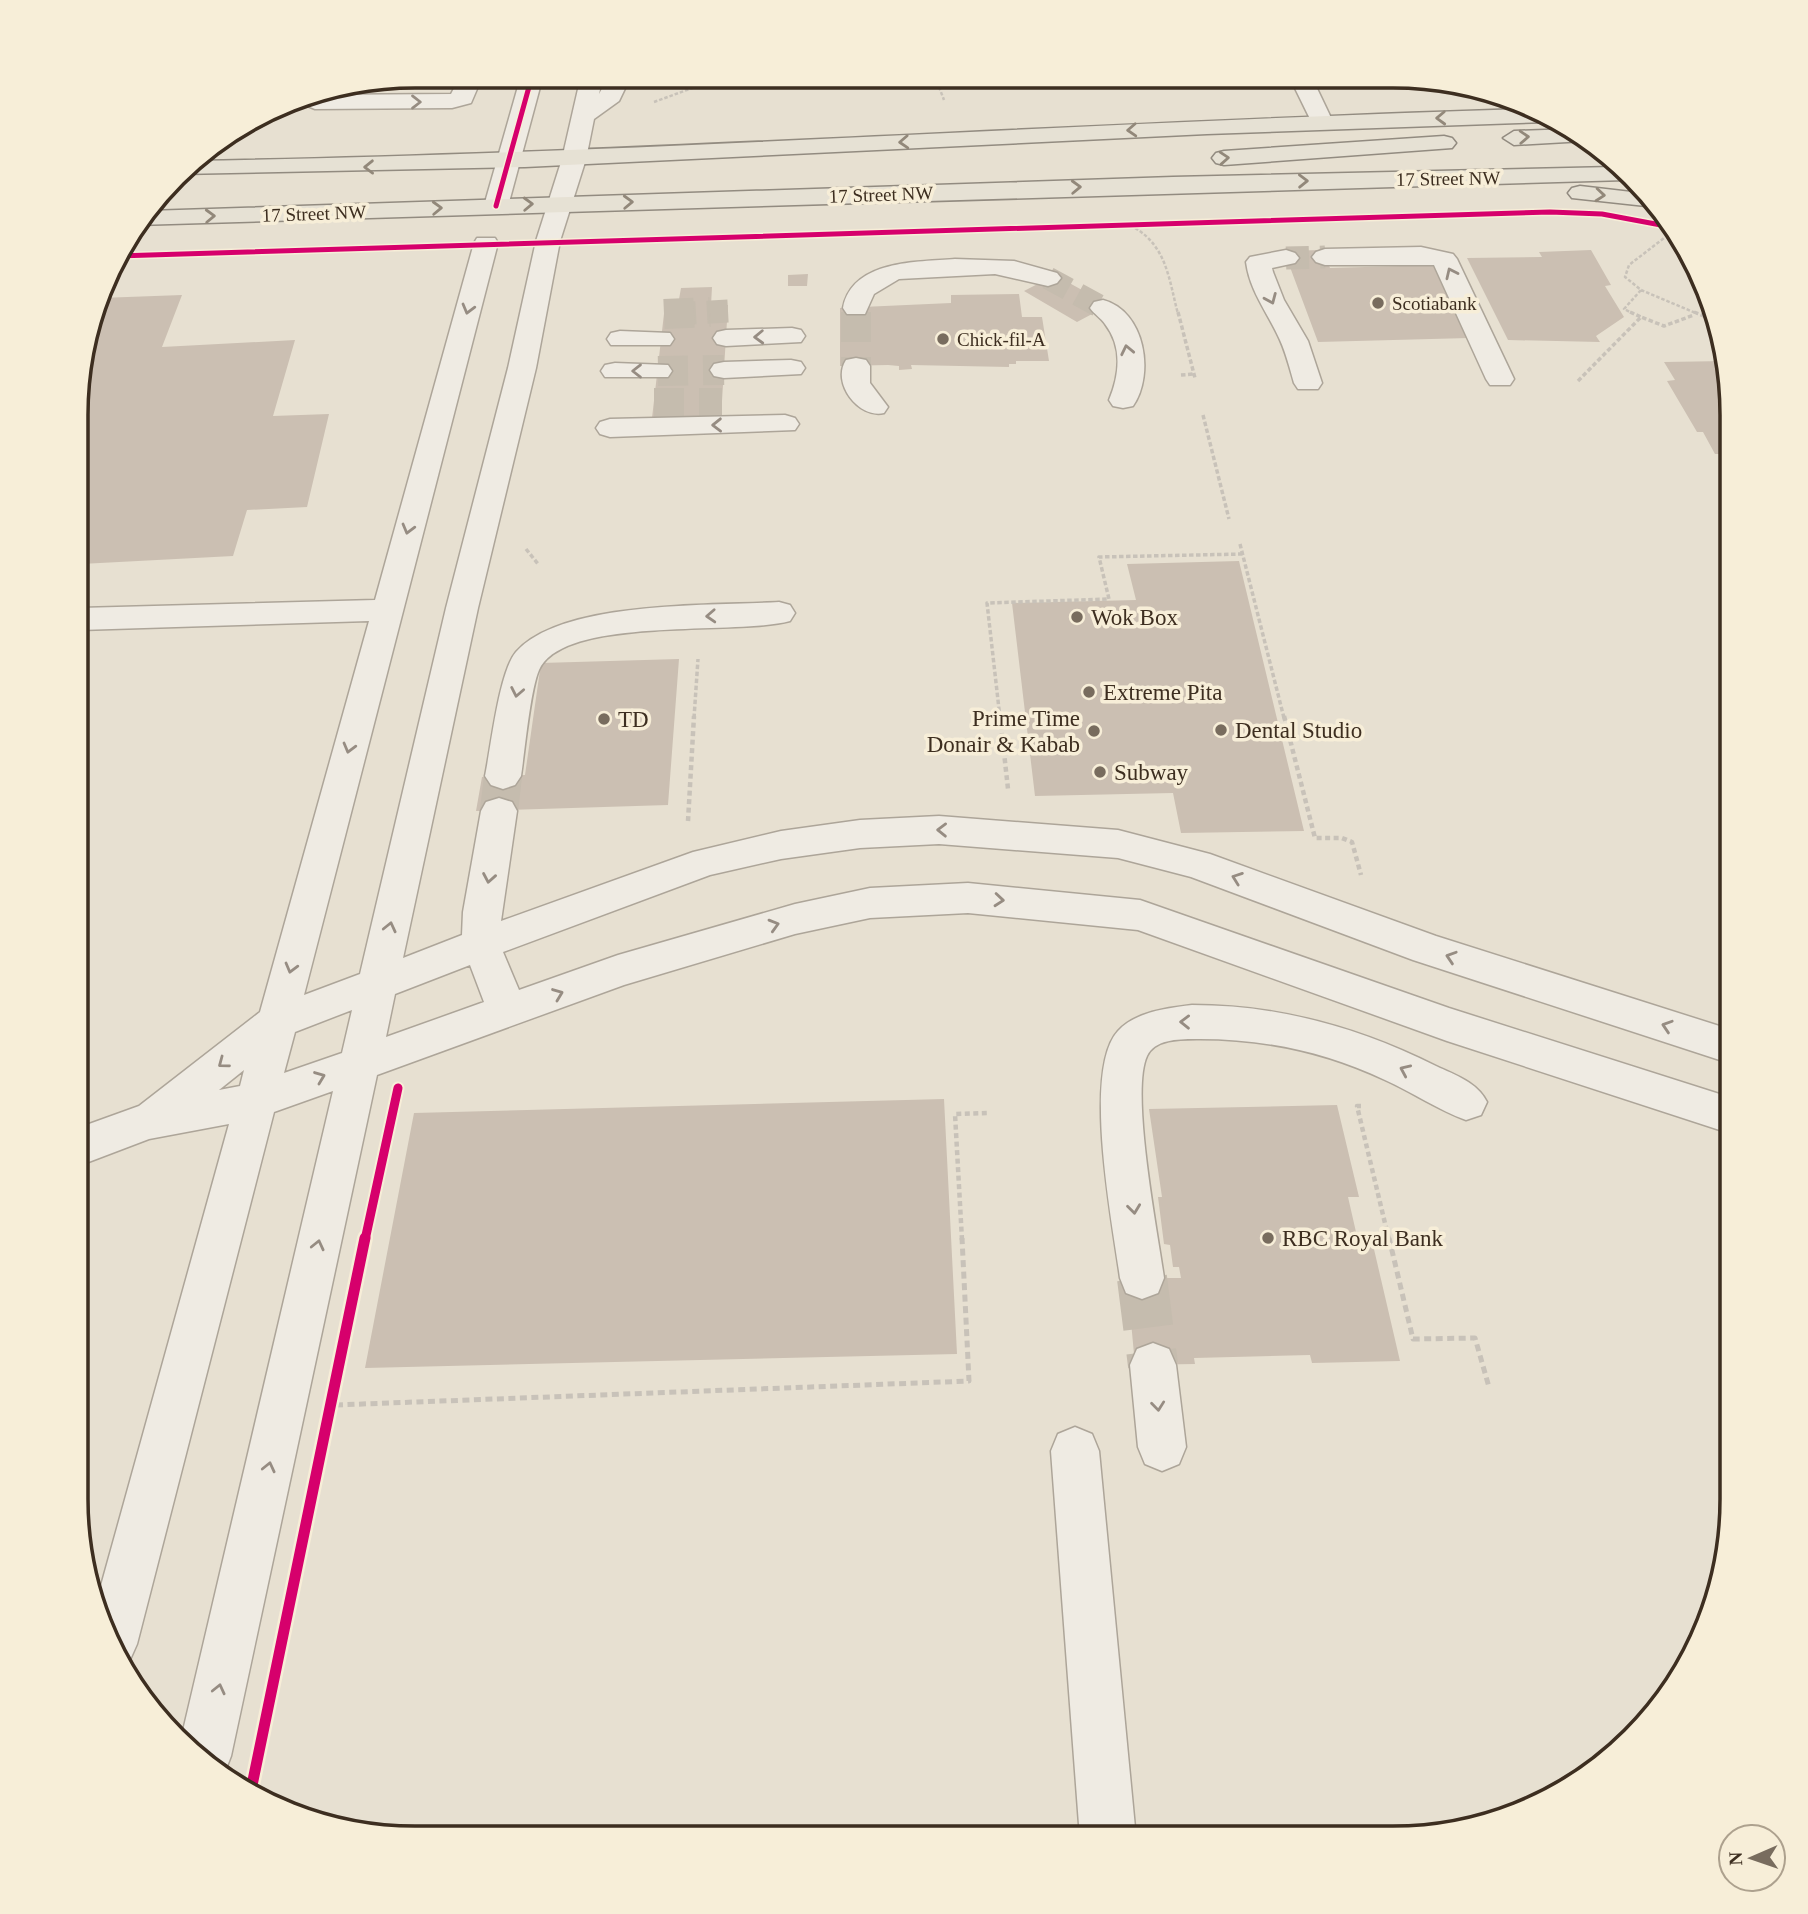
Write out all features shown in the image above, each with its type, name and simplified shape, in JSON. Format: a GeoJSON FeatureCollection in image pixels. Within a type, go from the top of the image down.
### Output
{"type":"FeatureCollection","features":[{"type":"Feature","properties":{"kind":"main road"},"geometry":{"type":"LineString","coordinates":[[172,195],[507,171],[538,173],[574,159],[1520,113]]}},
{"type":"Feature","properties":{"kind":"main road"},"geometry":{"type":"LineString","coordinates":[[790,197],[1196,160],[1564,136]]}},
{"type":"Feature","properties":{"kind":"main road","name":"17 Street NW"},"geometry":{"type":"LineString","coordinates":[[200,168],[507,171]]}},
{"type":"Feature","properties":{"kind":"main road","name":"17 Street NW"},"geometry":{"type":"LineString","coordinates":[[153,219],[560,203],[1615,174]]}},
{"type":"Feature","properties":{"kind":"main road"},"geometry":{"type":"LineString","coordinates":[[1410,179],[1640,200]]}},
{"type":"Feature","properties":{"kind":"street"},"geometry":{"type":"LineString","coordinates":[[320,102],[452,101],[463,98],[467,88]]}},
{"type":"Feature","properties":{"kind":"street"},"geometry":{"type":"LineString","coordinates":[[496,206],[529,88]]}},
{"type":"Feature","properties":{"kind":"street"},"geometry":{"type":"LineString","coordinates":[[205,1750],[462,608],[589,88]]}},
{"type":"Feature","properties":{"kind":"street"},"geometry":{"type":"LineString","coordinates":[[583,116],[611,96],[615,88]]}},
{"type":"Feature","properties":{"kind":"street"},"geometry":{"type":"LineString","coordinates":[[1306,88],[1322,122]]}},
{"type":"Feature","properties":{"kind":"street"},"geometry":{"type":"LineString","coordinates":[[115,1630],[486,243]]}},
{"type":"Feature","properties":{"kind":"street"},"geometry":{"type":"LineString","coordinates":[[1325,257],[1421,255],[1444,259],[1500,379]]}},
{"type":"Feature","properties":{"kind":"street"},"geometry":{"type":"LineString","coordinates":[[1286,258],[1262,259],[1259,269],[1272,302],[1293,338],[1308,383]]}},
{"type":"Feature","properties":{"kind":"street"},"geometry":{"type":"LineString","coordinates":[[867,308],[891,290],[916,283],[1013,280],[1041,282]]}},
{"type":"Feature","properties":{"kind":"street"},"geometry":{"type":"LineString","coordinates":[[1094,313],[1109,378],[1123,400]]}},
{"type":"Feature","properties":{"kind":"street"},"geometry":{"type":"LineString","coordinates":[[620,339],[663,326],[637,314]]}},
{"type":"Feature","properties":{"kind":"street"},"geometry":{"type":"LineString","coordinates":[[726,338],[792,336]]}},
{"type":"Feature","properties":{"kind":"street"},"geometry":{"type":"LineString","coordinates":[[868,365],[856,384],[874,407]]}},
{"type":"Feature","properties":{"kind":"street"},"geometry":{"type":"LineString","coordinates":[[724,370],[791,368]]}},
{"type":"Feature","properties":{"kind":"street"},"geometry":{"type":"LineString","coordinates":[[615,371],[658,371]]}},
{"type":"Feature","properties":{"kind":"street"},"geometry":{"type":"LineString","coordinates":[[654,403],[610,416],[787,412],[722,402]]}},
{"type":"Feature","properties":{"kind":"street"},"geometry":{"type":"LineString","coordinates":[[88,620],[386,610]]}},
{"type":"Feature","properties":{"kind":"street"},"geometry":{"type":"LineString","coordinates":[[508,1012],[481,945],[482,912],[522,672],[528,660],[556,638],[597,624],[779,613]]}},
{"type":"Feature","properties":{"kind":"street"},"geometry":{"type":"LineString","coordinates":[[148,1121],[277,1022],[377,981],[706,862],[781,845],[860,834],[939,830],[1031,835],[1118,844],[1197,864],[1427,949],[1720,1043]]}},
{"type":"Feature","properties":{"kind":"street"},"geometry":{"type":"LineString","coordinates":[[88,1143],[148,1121],[256,1101],[618,971],[795,919],[870,903],[968,898],[1140,915],[1447,1024],[1720,1112]]}},
{"type":"Feature","properties":{"kind":"street"},"geometry":{"type":"LineString","coordinates":[[1142,1278],[1124,1150],[1123,1074],[1130,1045],[1146,1030],[1174,1022],[1241,1024],[1323,1038],[1406,1070],[1466,1102]]}},
{"type":"Feature","properties":{"kind":"street"},"geometry":{"type":"LineString","coordinates":[[1153,1365],[1162,1447]]}},
{"type":"Feature","properties":{"kind":"street"},"geometry":{"type":"LineString","coordinates":[[1076,1451],[1107,1826]]}},
{"type":"Feature","properties":{"kind":"path"},"geometry":{"type":"LineString","coordinates":[[650,103],[692,88]]}},
{"type":"Feature","properties":{"kind":"path"},"geometry":{"type":"LineString","coordinates":[[939,88],[944,100]]}},
{"type":"Feature","properties":{"kind":"path"},"geometry":{"type":"LineString","coordinates":[[1134,225],[1150,237],[1161,253],[1194,376],[1181,375]]}},
{"type":"Feature","properties":{"kind":"path"},"geometry":{"type":"LineString","coordinates":[[1666,234],[1629,265],[1625,277],[1641,290],[1706,318]]}},
{"type":"Feature","properties":{"kind":"path"},"geometry":{"type":"LineString","coordinates":[[1641,290],[1624,309],[1664,326],[1696,315]]}},
{"type":"Feature","properties":{"kind":"path"},"geometry":{"type":"LineString","coordinates":[[1578,381],[1641,317]]}},
{"type":"Feature","properties":{"kind":"path"},"geometry":{"type":"LineString","coordinates":[[1203,415],[1229,519]]}},
{"type":"Feature","properties":{"kind":"path"},"geometry":{"type":"LineString","coordinates":[[1240,544],[1315,838]]}},
{"type":"Feature","properties":{"kind":"path"},"geometry":{"type":"LineString","coordinates":[[1009,792],[987,603],[1109,599],[1100,557],[1243,554]]}},
{"type":"Feature","properties":{"kind":"path"},"geometry":{"type":"LineString","coordinates":[[688,825],[698,647]]}},
{"type":"Feature","properties":{"kind":"path"},"geometry":{"type":"LineString","coordinates":[[1367,1106],[1357,1106],[1412,1339],[1475,1338],[1489,1387]]}},
{"type":"Feature","properties":{"kind":"path"},"geometry":{"type":"LineString","coordinates":[[328,1406],[969,1381],[955,1114],[987,1113]]}},
{"type":"Feature","properties":{"kind":"building"},"geometry":{"type":"Polygon","coordinates":[[[393,88],[466,88],[378,89],[393,88]]]}},
{"type":"Feature","properties":{"kind":"building","name":"Scotiabank"},"geometry":{"type":"Polygon","coordinates":[[[1322,250],[1330,268],[1434,265],[1469,338],[1318,342],[1284,251],[1322,250]]]}},
{"type":"Feature","properties":{"kind":"building"},"geometry":{"type":"Polygon","coordinates":[[[1591,250],[1611,285],[1605,286],[1624,317],[1596,336],[1600,342],[1508,340],[1467,258],[1542,257],[1539,252],[1591,250]]]}},
{"type":"Feature","properties":{"kind":"building"},"geometry":{"type":"Polygon","coordinates":[[[808,274],[807,286],[788,286],[788,275],[808,274]]]}},
{"type":"Feature","properties":{"kind":"building","name":"Chick-fil-A"},"geometry":{"type":"Polygon","coordinates":[[[1055,275],[1109,305],[1077,322],[1024,291],[1055,275]]]}},
{"type":"Feature","properties":{"kind":"building"},"geometry":{"type":"Polygon","coordinates":[[[712,287],[711,305],[728,305],[721,417],[652,418],[665,305],[678,305],[681,288],[712,287]]]}},
{"type":"Feature","properties":{"kind":"building","name":"Chick-fil-A"},"geometry":{"type":"Polygon","coordinates":[[[1019,294],[1022,317],[1042,317],[1049,361],[1016,361],[1016,364],[1009,364],[1009,367],[911,365],[912,369],[899,370],[899,366],[888,365],[840,366],[840,308],[951,303],[951,295],[1019,294]]]}},
{"type":"Feature","properties":{"kind":"building"},"geometry":{"type":"Polygon","coordinates":[[[182,295],[162,347],[295,340],[273,416],[329,414],[307,507],[247,510],[233,556],[88,564],[88,393],[94,350],[109,298],[182,295]]]}},
{"type":"Feature","properties":{"kind":"building"},"geometry":{"type":"Polygon","coordinates":[[[1716,361],[1720,393],[1720,454],[1715,454],[1703,432],[1697,432],[1667,381],[1675,380],[1664,362],[1716,361]]]}},
{"type":"Feature","properties":{"kind":"building"},"geometry":{"type":"Polygon","coordinates":[[[1239,561],[1304,831],[1181,833],[1173,793],[1035,796],[1012,603],[1136,600],[1127,564],[1239,561]]]}},
{"type":"Feature","properties":{"kind":"building","name":"TD"},"geometry":{"type":"Polygon","coordinates":[[[679,659],[668,805],[476,811],[482,777],[525,775],[541,663],[679,659]]]}},
{"type":"Feature","properties":{"kind":"building"},"geometry":{"type":"Polygon","coordinates":[[[944,1099],[957,1354],[365,1368],[414,1113],[944,1099]]]}},
{"type":"Feature","properties":{"kind":"building","name":"RBC Royal Bank"},"geometry":{"type":"Polygon","coordinates":[[[1337,1105],[1359,1197],[1348,1197],[1356,1232],[1370,1232],[1400,1361],[1312,1363],[1310,1355],[1194,1358],[1195,1364],[1135,1365],[1127,1278],[1181,1278],[1179,1267],[1173,1267],[1170,1245],[1164,1244],[1158,1197],[1162,1197],[1149,1109],[1337,1105]]]}},
{"type":"Feature","properties":{"kind":"tunnel"},"geometry":{"type":"LineString","coordinates":[[1286,258],[1325,257]]}},
{"type":"Feature","properties":{"kind":"tunnel"},"geometry":{"type":"LineString","coordinates":[[1048,278],[1103,308]]}},
{"type":"Feature","properties":{"kind":"tunnel"},"geometry":{"type":"LineString","coordinates":[[856,308],[856,366]]}},
{"type":"Feature","properties":{"kind":"tunnel"},"geometry":{"type":"LineString","coordinates":[[708,312],[728,311]]}},
{"type":"Feature","properties":{"kind":"tunnel"},"geometry":{"type":"LineString","coordinates":[[664,314],[708,312]]}},
{"type":"Feature","properties":{"kind":"tunnel"},"geometry":{"type":"LineString","coordinates":[[673,314],[708,312]]}},
{"type":"Feature","properties":{"kind":"tunnel"},"geometry":{"type":"LineString","coordinates":[[658,371],[724,370]]}},
{"type":"Feature","properties":{"kind":"tunnel"},"geometry":{"type":"LineString","coordinates":[[654,403],[722,403]]}},
{"type":"Feature","properties":{"kind":"tunnel"},"geometry":{"type":"LineString","coordinates":[[499,811],[503,776]]}},
{"type":"Feature","properties":{"kind":"tunnel"},"geometry":{"type":"LineString","coordinates":[[1142,1278],[1153,1365]]}},
{"type":"Feature","properties":{"kind":"cycle path"},"geometry":{"type":"LineString","coordinates":[[496,206],[529,88]]}},
{"type":"Feature","properties":{"kind":"cycle path"},"geometry":{"type":"LineString","coordinates":[[129,256],[1550,212],[1602,214],[1659,225]]}},
{"type":"Feature","properties":{"kind":"cycle path"},"geometry":{"type":"LineString","coordinates":[[252,1784],[328,1406],[398,1088]]}},
{"type":"Feature","properties":{"kind":"place","name":"Scotiabank"},"geometry":{"type":"Point","coordinates":[1378,303]}},
{"type":"Feature","properties":{"kind":"place","name":"Chick-fil-A"},"geometry":{"type":"Point","coordinates":[943,339]}},
{"type":"Feature","properties":{"kind":"place","name":"Wok Box"},"geometry":{"type":"Point","coordinates":[1077,617]}},
{"type":"Feature","properties":{"kind":"place","name":"Extreme Pita"},"geometry":{"type":"Point","coordinates":[1089,692]}},
{"type":"Feature","properties":{"kind":"place","name":"TD"},"geometry":{"type":"Point","coordinates":[604,719]}},
{"type":"Feature","properties":{"kind":"place","name":"Dental Studio"},"geometry":{"type":"Point","coordinates":[1221,730]}},
{"type":"Feature","properties":{"kind":"place","name":"Prime Time Donair & Kabab"},"geometry":{"type":"Point","coordinates":[1094,731]}},
{"type":"Feature","properties":{"kind":"place","name":"Subway"},"geometry":{"type":"Point","coordinates":[1100,772]}},
{"type":"Feature","properties":{"kind":"place","name":"RBC Royal Bank"},"geometry":{"type":"Point","coordinates":[1268,1238]}}]}
